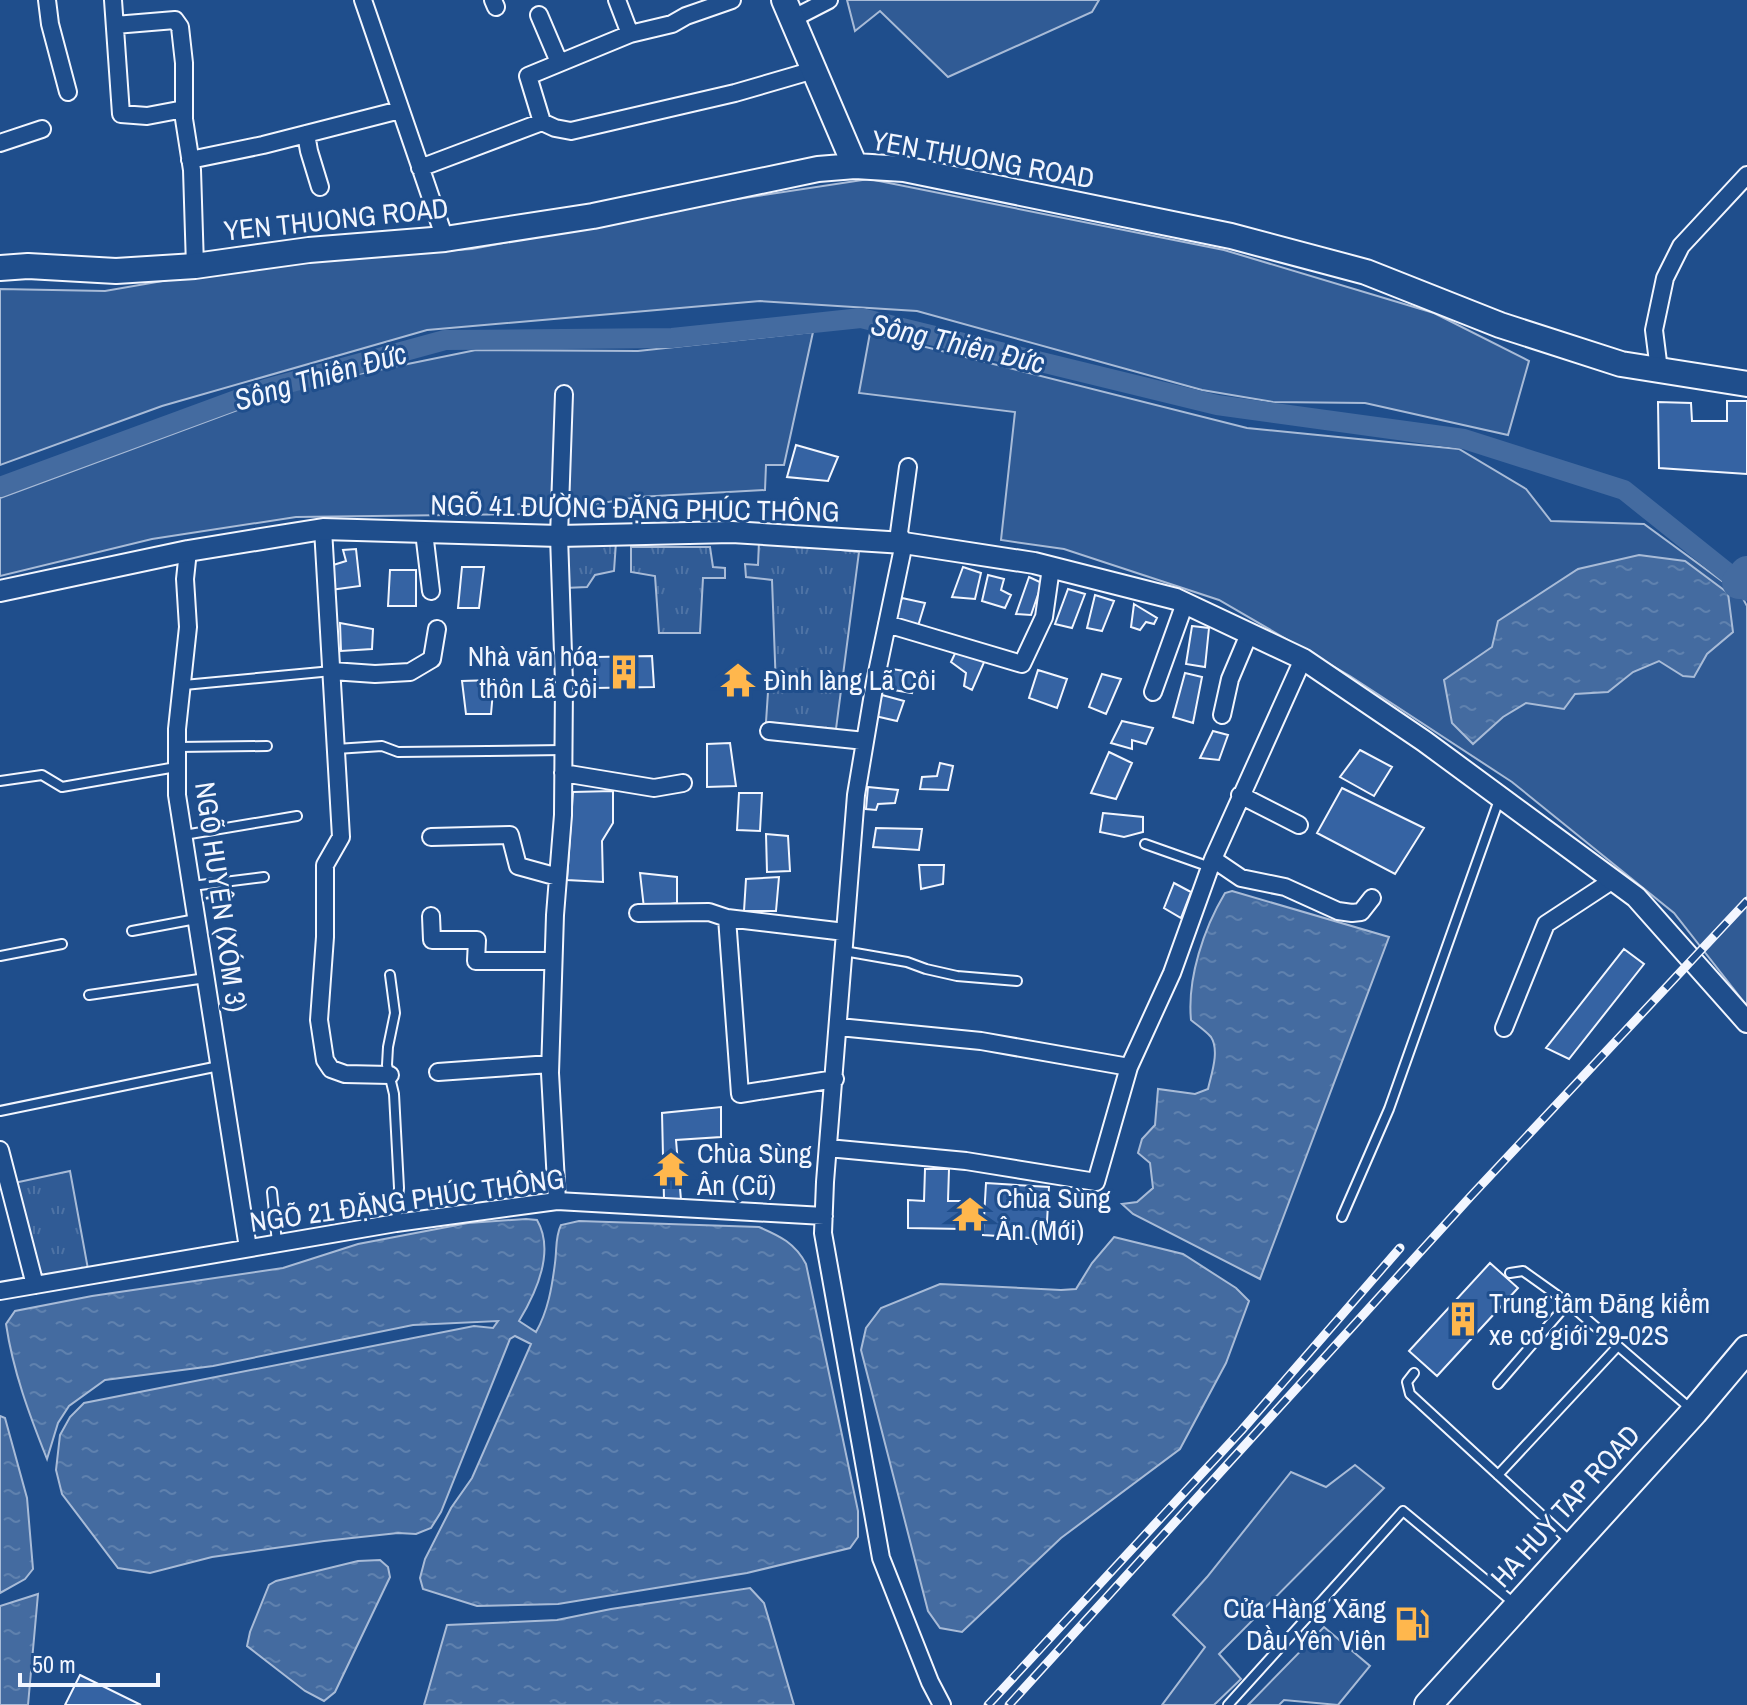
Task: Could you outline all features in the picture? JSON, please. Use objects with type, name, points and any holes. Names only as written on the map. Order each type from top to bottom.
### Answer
[{"type":"main road","points":[[788,10],[855,166]]},
{"type":"main road","name":"YEN THUONG ROAD","points":[[0,268],[28,266],[116,271],[195,266],[309,250],[445,239],[593,216],[818,169],[855,166],[904,169],[1231,236],[1366,272],[1500,325],[1621,364],[1747,384]]},
{"type":"main road","name":"HA HUY TAP ROAD","points":[[1428,1705],[1694,1412],[1747,1349]]},
{"type":"street","points":[[47,0],[50,24],[68,92]]},
{"type":"street","points":[[113,0],[121,114],[147,116],[184,109]]},
{"type":"street","points":[[363,0],[445,239]]},
{"type":"street","points":[[617,0],[630,34]]},
{"type":"street","points":[[542,122],[528,76],[630,34],[672,24],[732,0]]},
{"type":"street","points":[[788,10],[829,0]]},
{"type":"street","points":[[539,15],[559,62]]},
{"type":"street","points":[[115,25],[177,21],[184,63],[184,109],[190,160],[195,266]]},
{"type":"street","points":[[420,168],[542,122],[571,131],[735,93],[814,70]]},
{"type":"street","points":[[190,160],[400,110]]},
{"type":"street","points":[[0,143],[42,129]]},
{"type":"street","points":[[306,134],[320,187]]},
{"type":"street","points":[[1659,370],[1654,330],[1665,278],[1681,246],[1747,175]]},
{"type":"street","points":[[557,1201],[550,1064],[563,773],[559,536],[564,394]]},
{"type":"street","points":[[908,467],[899,533],[904,543],[856,795],[823,1233],[881,1558],[942,1705]]},
{"type":"street","points":[[323,529],[341,837],[325,865],[325,937],[319,1020],[325,1060],[331,1069],[345,1074],[390,1075]]},
{"type":"street","name":"NGÕ 41 ĐƯỜNG ĐẶNG PHÚC THÔNG","points":[[0,591],[188,551],[323,529],[559,536],[732,532],[904,543],[1051,568],[1185,603],[1303,659],[1501,796],[1636,897],[1747,1022]]},
{"type":"street","points":[[424,532],[431,591]]},
{"type":"street","name":"NGÕ HUYỆN (XÓM 3)","points":[[188,551],[185,579],[188,627],[177,729],[177,795],[248,1248]]},
{"type":"street","points":[[887,624],[1022,664],[1044,617],[1051,568]]},
{"type":"street","points":[[1153,692],[1185,603]]},
{"type":"street","points":[[332,671],[375,674],[410,672],[432,659],[437,629]]},
{"type":"street","points":[[1222,715],[1230,679],[1249,634]]},
{"type":"street","points":[[828,1148],[966,1161],[1096,1182],[1129,1067],[1172,973],[1240,795],[1303,659]]},
{"type":"street","points":[[769,731],[865,741]]},
{"type":"street","points":[[563,773],[654,788],[683,783]]},
{"type":"street","points":[[1240,795],[1299,825]]},
{"type":"street","points":[[431,837],[510,835],[518,866],[558,877]]},
{"type":"street","points":[[1212,863],[1241,878],[1285,887],[1338,911],[1361,912],[1372,898]]},
{"type":"street","points":[[1504,1028],[1546,924],[1613,880]]},
{"type":"street","points":[[638,913],[709,912],[727,918],[845,932]]},
{"type":"street","points":[[431,916],[432,940],[477,940],[476,961],[553,961]]},
{"type":"street","points":[[727,918],[740,1094],[835,1079]]},
{"type":"street","points":[[839,1027],[981,1041],[1129,1067]]},
{"type":"street","points":[[438,1072],[550,1064]]},
{"type":"street","points":[[0,1150],[35,1285]]},
{"type":"street","name":"NGÕ 21 ĐẶNG PHÚC THÔNG","points":[[0,1291],[396,1223],[557,1201],[824,1216]]},
{"type":"lane","points":[[184,685],[332,671]]},
{"type":"lane","points":[[177,747],[267,746]]},
{"type":"lane","points":[[336,749],[382,746],[398,752],[563,750]]},
{"type":"lane","points":[[0,781],[42,775],[62,787],[177,767]]},
{"type":"lane","points":[[1342,1217],[1389,1109],[1501,796]]},
{"type":"lane","points":[[184,835],[297,816]]},
{"type":"lane","points":[[1145,844],[1212,863]]},
{"type":"lane","points":[[192,886],[264,877]]},
{"type":"lane","points":[[132,931],[197,919]]},
{"type":"lane","points":[[0,956],[62,944]]},
{"type":"lane","points":[[844,951],[907,962],[957,976],[1017,981]]},
{"type":"lane","points":[[390,975],[395,1013],[388,1047],[399,1188],[396,1223]]},
{"type":"lane","points":[[89,995],[206,978]]},
{"type":"lane","points":[[0,1111],[220,1066]]},
{"type":"lane","points":[[272,1192],[277,1243]]},
{"type":"lane","points":[[1510,1273],[1523,1271],[1568,1303],[1694,1412]]},
{"type":"lane","points":[[1498,1384],[1568,1303]]},
{"type":"lane","points":[[1498,1475],[1618,1346]]},
{"type":"lane","points":[[1414,1373],[1407,1382],[1410,1394],[1574,1544]]},
{"type":"lane","points":[[1228,1705],[1403,1511],[1518,1606]]},
{"type":"green space","points":[[759,541],[859,552],[836,729],[766,722],[768,692],[776,688],[772,580],[746,577],[745,564],[758,565]]},
{"type":"green space","points":[[559,542],[616,542],[614,571],[595,575],[587,587],[565,588]]},
{"type":"green space","points":[[631,547],[710,547],[713,567],[725,568],[725,578],[703,578],[700,633],[659,633],[655,576],[631,572]]},
{"type":"green space","points":[[70,1171],[88,1269],[38,1280],[14,1183]]},
{"type":"shaded area","points":[[847,0],[1099,0],[1092,12],[948,77],[880,11],[855,31]]},
{"type":"shaded area","points":[[869,179],[1224,250],[1434,313],[1529,361],[1508,435],[1365,403],[1273,402],[1202,390],[917,311],[760,301],[427,330],[162,406],[0,465],[0,289],[105,291],[277,261],[472,249],[705,204]]},
{"type":"shaded area","points":[[813,332],[784,465],[766,465],[765,490],[638,497],[536,514],[296,517],[152,539],[0,576],[0,498],[305,385],[476,350],[638,351]]},
{"type":"shaded area","points":[[870,333],[1247,428],[1459,449],[1526,489],[1551,521],[1644,524],[1741,595],[1747,606],[1747,1006],[1674,913],[1512,782],[1350,676],[1219,600],[1064,549],[1001,540],[1015,412],[859,393]]},
{"type":"shaded area","points":[[1355,1465],[1384,1488],[1219,1654],[1241,1679],[1214,1705],[1162,1705],[1205,1647],[1173,1615],[1291,1472],[1326,1487]]},
{"type":"shaded area","points":[[1324,1627],[1370,1666],[1338,1705],[1284,1700],[1279,1705],[1248,1705]]},
{"type":"water","points":[[1639,555],[1685,561],[1728,593],[1733,632],[1707,654],[1694,677],[1683,676],[1659,661],[1633,672],[1608,692],[1575,694],[1564,709],[1526,703],[1503,717],[1473,744],[1452,723],[1444,680],[1492,647],[1498,621],[1578,569]]},
{"type":"water","points":[[1232,891],[1389,937],[1260,1279],[1133,1214],[1122,1204],[1137,1202],[1153,1188],[1150,1163],[1138,1153],[1142,1139],[1155,1125],[1158,1089],[1195,1094],[1208,1089],[1215,1049],[1211,1037],[1191,1020],[1192,987],[1210,922],[1225,893]]},
{"type":"water","points":[[537,1220],[542,1232],[544,1258],[532,1298],[519,1321],[536,1332],[549,1299],[561,1225],[579,1221],[759,1227],[792,1245],[806,1264],[858,1511],[858,1537],[850,1548],[747,1573],[558,1604],[477,1606],[423,1589],[420,1578],[425,1559],[451,1508],[472,1478],[531,1344],[515,1336],[510,1339],[441,1512],[431,1528],[416,1534],[324,1541],[212,1557],[150,1573],[118,1568],[62,1494],[56,1470],[60,1435],[70,1417],[84,1403],[474,1326],[493,1328],[498,1321],[413,1325],[213,1366],[105,1380],[69,1406],[58,1423],[47,1459],[22,1392],[9,1341],[6,1324],[15,1311],[92,1296],[283,1268],[358,1244],[468,1223]]},
{"type":"water","points":[[1114,1237],[1183,1254],[1236,1288],[1249,1301],[1226,1363],[1180,1449],[1061,1538],[962,1632],[940,1628],[928,1611],[861,1350],[866,1328],[881,1308],[940,1284],[1076,1289],[1092,1263]]},
{"type":"water","points":[[0,1416],[5,1418],[27,1498],[33,1569],[25,1579],[0,1593]]},
{"type":"water","points":[[380,1560],[388,1567],[390,1577],[335,1692],[324,1701],[305,1691],[247,1646],[269,1585],[358,1561]]},
{"type":"water","points":[[750,1588],[764,1603],[794,1705],[424,1705],[447,1625],[557,1620]]},
{"type":"water","points":[[38,1594],[28,1705],[0,1705],[0,1606]]},
{"type":"building","points":[[1727,401],[1747,401],[1747,474],[1659,468],[1658,402],[1691,403],[1692,421],[1727,421]]},
{"type":"building","points":[[796,445],[838,457],[828,481],[787,477]]},
{"type":"building","points":[[356,549],[360,586],[330,590],[330,566],[346,561],[343,550]]},
{"type":"building","points":[[462,567],[484,567],[479,608],[458,608]]},
{"type":"building","points":[[963,567],[981,573],[975,599],[952,597]]},
{"type":"building","points":[[390,570],[416,570],[416,606],[388,606]]},
{"type":"building","points":[[988,575],[1004,579],[1001,590],[1011,595],[1005,608],[982,601]]},
{"type":"building","points":[[1029,577],[1042,583],[1031,615],[1016,614]]},
{"type":"building","points":[[1068,589],[1085,594],[1072,628],[1055,624]]},
{"type":"building","points":[[1095,595],[1114,601],[1102,631],[1087,628]]},
{"type":"building","points":[[902,598],[925,603],[918,626],[893,619]]},
{"type":"building","points":[[1134,604],[1157,618],[1154,624],[1146,622],[1140,630],[1131,627]]},
{"type":"building","points":[[340,623],[373,629],[372,649],[341,651]]},
{"type":"building","points":[[1192,626],[1209,628],[1205,667],[1186,664]]},
{"type":"building","points":[[958,647],[985,660],[972,690],[964,686],[966,673],[951,662]]},
{"type":"building","name":"Nhà văn hóa thôn Lã Côi","points":[[652,656],[654,687],[595,688],[595,657]]},
{"type":"building","points":[[892,669],[917,673],[912,693],[887,689]]},
{"type":"building","points":[[1038,670],[1067,679],[1057,708],[1029,698]]},
{"type":"building","points":[[1185,673],[1202,677],[1193,723],[1173,717]]},
{"type":"building","points":[[1102,674],[1121,679],[1106,714],[1089,707]]},
{"type":"building","points":[[494,680],[491,714],[466,714],[462,681]]},
{"type":"building","points":[[882,695],[904,701],[897,721],[875,716]]},
{"type":"building","points":[[1122,721],[1153,728],[1146,744],[1132,740],[1132,749],[1111,743]]},
{"type":"building","points":[[1213,731],[1228,735],[1219,760],[1200,758]]},
{"type":"building","points":[[730,743],[736,786],[707,787],[707,744]]},
{"type":"building","points":[[1360,750],[1392,767],[1374,796],[1340,777]]},
{"type":"building","points":[[1109,752],[1132,763],[1116,799],[1091,793]]},
{"type":"building","points":[[940,763],[953,766],[948,790],[920,789],[922,777],[937,776]]},
{"type":"building","points":[[868,787],[898,790],[895,803],[878,804],[876,810],[866,809]]},
{"type":"building","points":[[1342,788],[1424,828],[1395,874],[1317,833]]},
{"type":"building","points":[[613,791],[613,823],[602,841],[603,882],[567,880],[573,792]]},
{"type":"building","points":[[739,793],[762,793],[760,831],[737,830]]},
{"type":"building","points":[[1103,813],[1143,817],[1143,832],[1124,837],[1100,832]]},
{"type":"building","points":[[876,828],[922,829],[919,850],[873,847]]},
{"type":"building","points":[[766,834],[788,836],[790,871],[767,872]]},
{"type":"building","points":[[919,865],[944,865],[943,884],[921,889]]},
{"type":"building","points":[[640,873],[677,877],[677,903],[644,908]]},
{"type":"building","points":[[779,877],[776,911],[744,911],[746,879]]},
{"type":"building","points":[[1174,883],[1191,892],[1181,918],[1164,908]]},
{"type":"building","points":[[1624,949],[1644,964],[1569,1059],[1546,1048]]},
{"type":"building","name":"Chùa Sùng Ân (Cũ)","points":[[721,1107],[721,1137],[676,1140],[681,1200],[664,1199],[662,1113]]},
{"type":"building","points":[[925,1169],[949,1169],[948,1201],[964,1201],[963,1229],[908,1228],[908,1200],[924,1201]]},
{"type":"building","points":[[986,1183],[1049,1187],[1046,1239],[983,1235]]},
{"type":"building","name":"Trung tâm Đăng kiểm xe cơ giới 29-02S","points":[[1490,1263],[1518,1288],[1437,1376],[1409,1351]]},
{"type":"building","points":[[80,1675],[141,1705],[65,1705]]},
{"type":"waterway","name":"Sông Thiên Đức","points":[[0,487],[266,389],[445,340],[672,338],[861,318],[1217,405],[1464,439],[1624,490],[1747,591]]},
{"type":"waterway","points":[[1739,582],[1747,573]]},
{"type":"railway","points":[[1009,1705],[1471,1196],[1747,901]]},
{"type":"railway","points":[[988,1705],[1241,1431],[1400,1248]]},
{"type":"place","name":"Nhà văn hóa thôn Lã Côi","points":[[624,672]]},
{"type":"place","name":"Đình làng Lã Côi","points":[[738,680]]},
{"type":"place","name":"Chùa Sùng Ân (Cũ)","points":[[671,1169]]},
{"type":"place","name":"Chùa Sùng Ân (Mới)","points":[[970,1214]]},
{"type":"place","name":"Trung tâm Đăng kiểm xe cơ giới 29-02S","points":[[1463,1319]]},
{"type":"place","name":"Cửa Hàng Xăng Dầu Yên Viên","points":[[1412,1624]]}]
